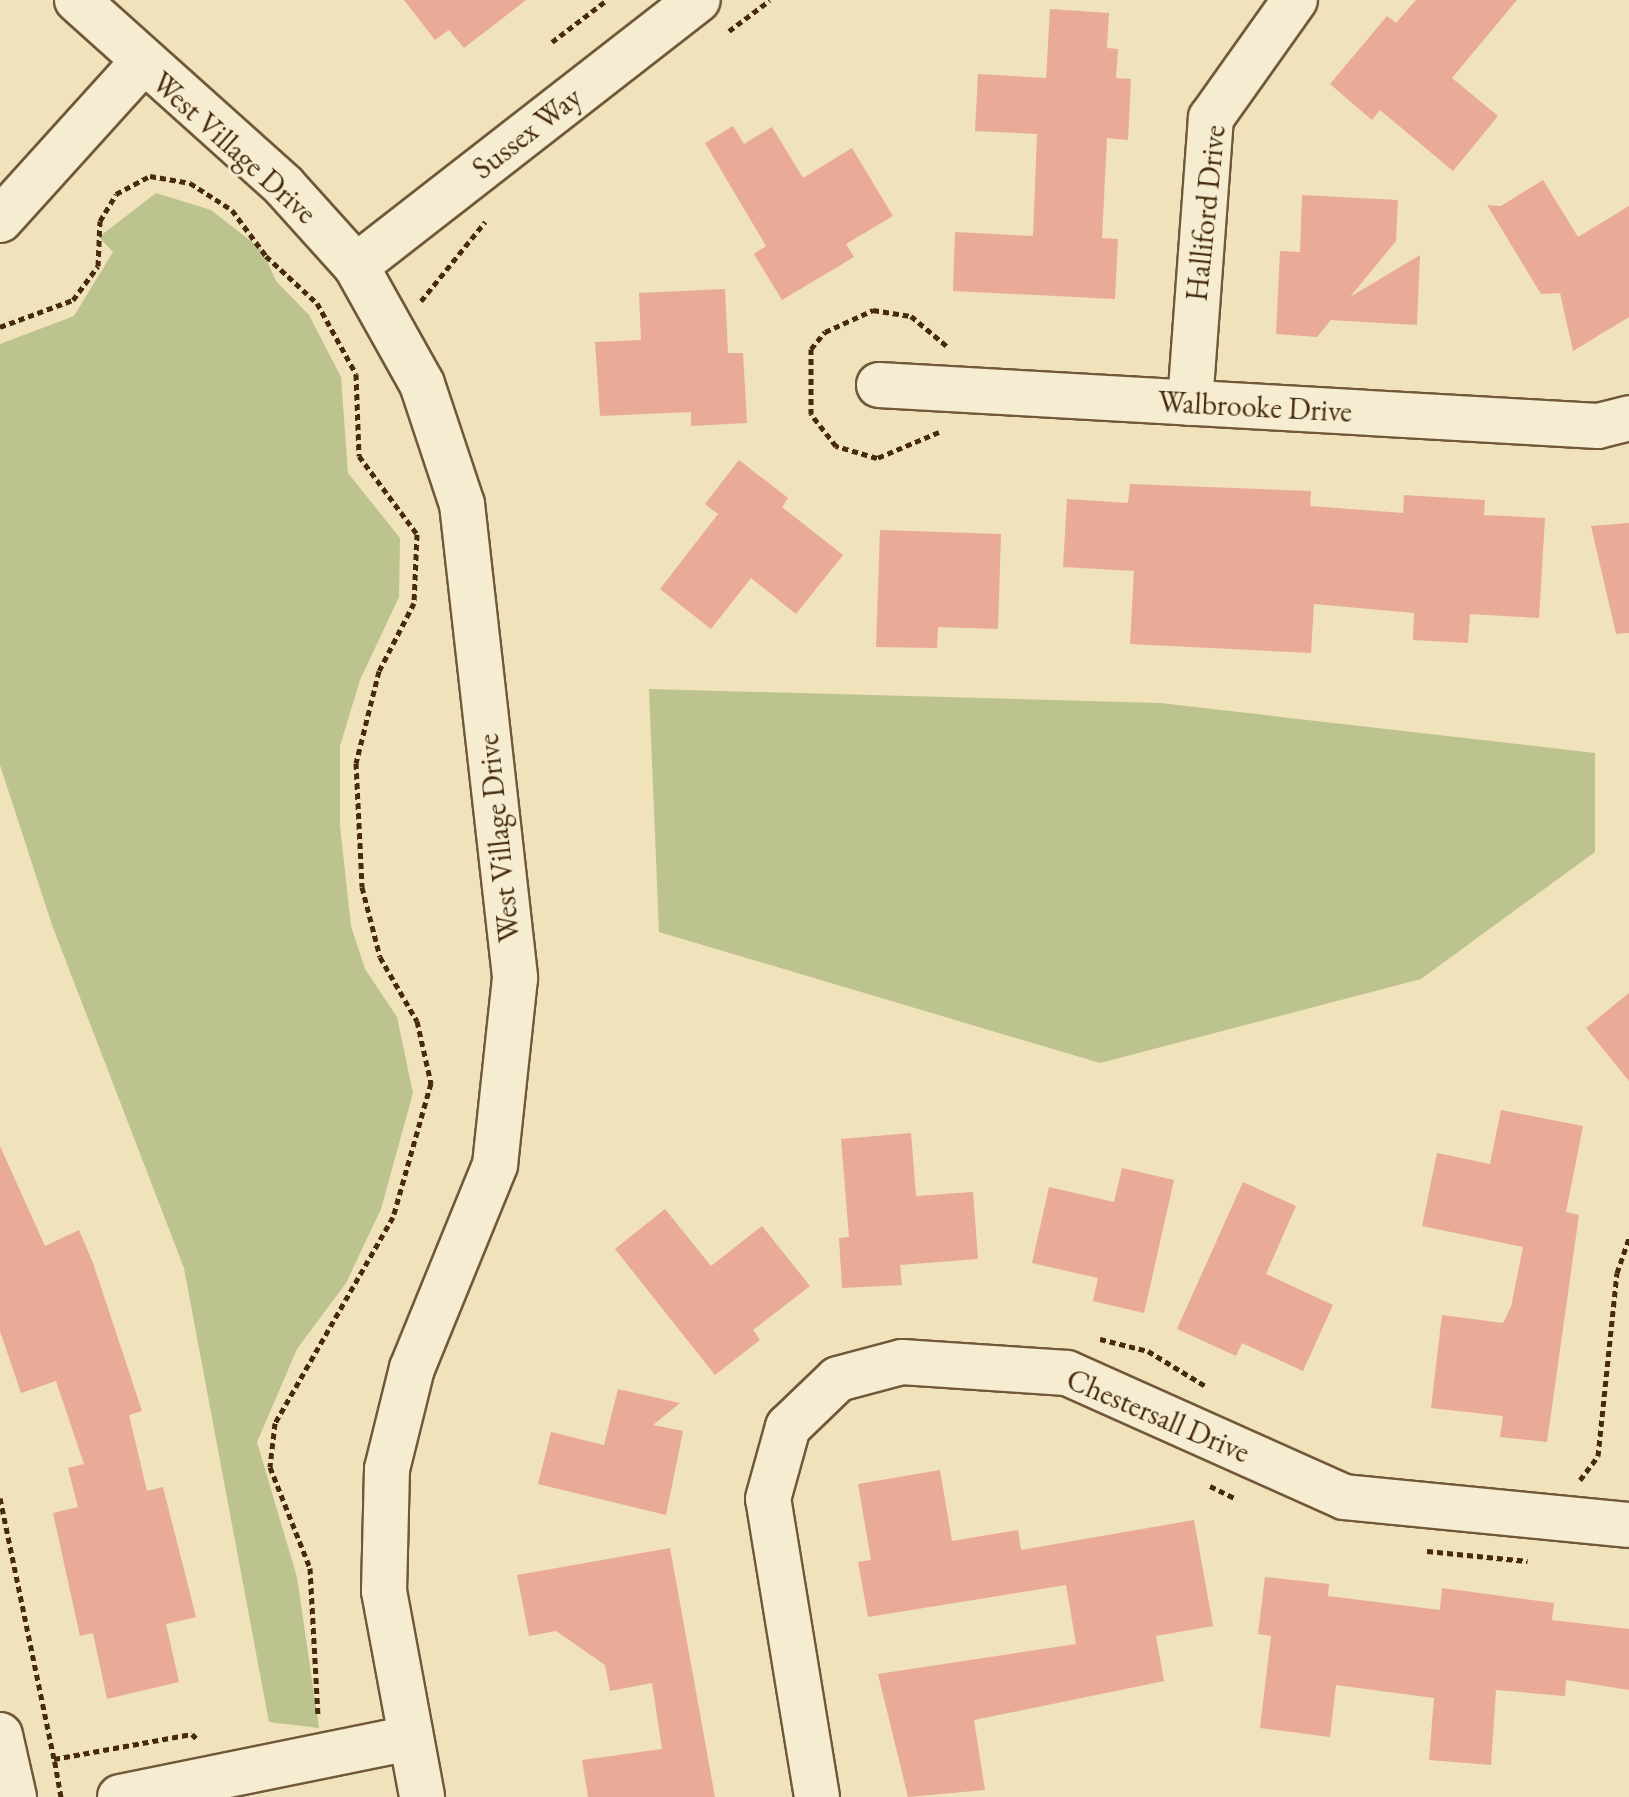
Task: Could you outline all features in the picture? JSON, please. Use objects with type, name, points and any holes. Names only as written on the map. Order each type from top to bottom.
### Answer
[{"type":"street","name":"West Village Drive","points":[[77,0],[141,64],[284,186],[356,266],[422,384],[462,504],[515,978],[495,1165],[412,1368],[387,1469],[384,1591],[422,1797]]},
{"type":"street","name":"Sussex Way","points":[[356,266],[698,0]]},
{"type":"street","name":"Halliford Drive","points":[[1190,403],[1211,118],[1279,6]]},
{"type":"street","points":[[0,220],[141,64]]},
{"type":"street","name":"Walbrooke Drive","points":[[879,385],[1598,426],[1629,418]]},
{"type":"street","name":"Chestersall Drive","points":[[817,1797],[768,1499],[788,1427],[838,1379],[902,1362],[1067,1373],[1344,1497],[1629,1525]]},
{"type":"street","points":[[0,1735],[14,1797]]},
{"type":"street","points":[[120,1797],[410,1738]]},
{"type":"path","points":[[552,42],[607,0]]},
{"type":"path","points":[[723,35],[770,0]]},
{"type":"path","points":[[0,327],[73,300],[98,266],[100,221],[116,194],[150,176],[190,183],[232,210],[266,256],[317,303],[356,374],[359,456],[417,534],[414,603],[379,671],[356,763],[362,887],[380,957],[417,1021],[431,1083],[393,1217],[275,1423],[270,1467],[310,1568],[317,1757]]},
{"type":"path","points":[[346,351],[388,323],[456,266],[494,215]]},
{"type":"path","points":[[1197,1476],[1242,1501]]},
{"type":"path","points":[[0,1498],[54,1759]]},
{"type":"path","points":[[1418,1550],[1536,1561]]},
{"type":"green space","points":[[156,193],[211,210],[262,250],[276,281],[309,315],[341,377],[348,473],[400,538],[399,597],[360,680],[340,746],[340,826],[351,926],[365,969],[397,1017],[413,1093],[381,1209],[346,1283],[297,1349],[257,1442],[297,1577],[319,1728],[269,1722],[184,1268],[52,925],[0,765],[0,344],[74,316],[113,252],[99,237]]},
{"type":"green space","points":[[649,689],[1160,703],[1595,753],[1595,852],[1421,979],[1100,1063],[659,932]]},
{"type":"building","points":[[404,0],[526,0],[464,48],[449,30],[435,40]]},
{"type":"building","points":[[1416,0],[1517,0],[1452,78],[1498,116],[1453,171],[1380,110],[1372,120],[1330,84],[1387,16],[1396,23]]},
{"type":"building","points":[[1050,9],[1109,13],[1107,48],[1118,49],[1116,78],[1131,79],[1128,140],[1107,138],[1102,238],[1118,239],[1115,299],[953,291],[955,232],[1033,236],[1037,134],[975,131],[978,74],[1046,78]]},
{"type":"building","points":[[733,126],[744,144],[772,127],[803,178],[852,148],[893,216],[846,244],[854,257],[782,300],[754,254],[766,246],[705,143]]},
{"type":"building","points":[[1543,180],[1578,237],[1629,206],[1629,317],[1573,351],[1560,293],[1541,294],[1487,205],[1501,206]]},
{"type":"building","points":[[1302,195],[1398,200],[1396,241],[1350,297],[1420,255],[1417,325],[1331,320],[1317,337],[1276,334],[1280,251],[1300,252]]},
{"type":"building","points":[[725,289],[728,353],[743,353],[747,423],[691,426],[691,412],[600,416],[595,342],[641,340],[639,293]]},
{"type":"building","points":[[739,460],[788,498],[782,507],[843,555],[796,614],[751,578],[711,629],[660,589],[718,514],[705,504]]},
{"type":"building","points":[[1130,484],[1311,491],[1310,506],[1403,513],[1404,495],[1485,500],[1484,515],[1545,518],[1539,618],[1470,614],[1468,643],[1413,640],[1414,613],[1314,604],[1311,653],[1130,644],[1134,571],[1063,567],[1067,499],[1128,503]]},
{"type":"building","points":[[1629,523],[1629,633],[1616,634],[1591,526]]},
{"type":"building","points":[[880,530],[1001,534],[998,629],[938,627],[937,648],[876,647]]},
{"type":"building","points":[[1629,993],[1629,1081],[1586,1028]]},
{"type":"building","points":[[1501,1110],[1583,1126],[1566,1212],[1579,1215],[1547,1442],[1500,1437],[1503,1416],[1431,1408],[1442,1315],[1503,1323],[1511,1307],[1523,1247],[1422,1226],[1437,1153],[1490,1164]]},
{"type":"building","points":[[911,1133],[916,1196],[973,1192],[978,1259],[900,1265],[902,1285],[842,1288],[839,1238],[849,1237],[841,1139]]},
{"type":"building","points":[[0,1146],[45,1246],[79,1230],[93,1263],[142,1411],[129,1415],[147,1491],[163,1487],[196,1617],[166,1624],[179,1682],[107,1699],[93,1633],[80,1636],[53,1513],[78,1507],[68,1468],[84,1464],[56,1381],[21,1393],[0,1331]]},
{"type":"building","points":[[1122,1168],[1174,1180],[1144,1313],[1093,1301],[1098,1278],[1032,1263],[1049,1187],[1114,1202]]},
{"type":"building","points":[[1243,1182],[1296,1206],[1266,1274],[1333,1305],[1303,1371],[1242,1343],[1236,1356],[1177,1329]]},
{"type":"building","points":[[665,1209],[711,1266],[762,1226],[810,1286],[753,1330],[760,1340],[715,1375],[615,1249]]},
{"type":"building","points":[[618,1389],[680,1403],[653,1425],[683,1431],[666,1515],[538,1484],[551,1432],[604,1445]]},
{"type":"building","points":[[940,1470],[952,1541],[1018,1530],[1021,1550],[1194,1520],[1213,1626],[1156,1636],[1164,1681],[974,1720],[985,1790],[908,1797],[878,1674],[1076,1644],[1066,1585],[868,1617],[858,1562],[871,1560],[858,1484]]},
{"type":"building","points":[[670,1548],[715,1797],[588,1797],[582,1760],[662,1749],[652,1683],[610,1691],[605,1665],[556,1631],[529,1636],[517,1575]]},
{"type":"building","points":[[1265,1577],[1329,1584],[1328,1596],[1440,1610],[1442,1588],[1554,1603],[1552,1620],[1629,1629],[1629,1690],[1566,1680],[1565,1696],[1496,1690],[1491,1765],[1429,1760],[1434,1698],[1336,1685],[1330,1737],[1260,1728],[1271,1636],[1258,1634]]}]
